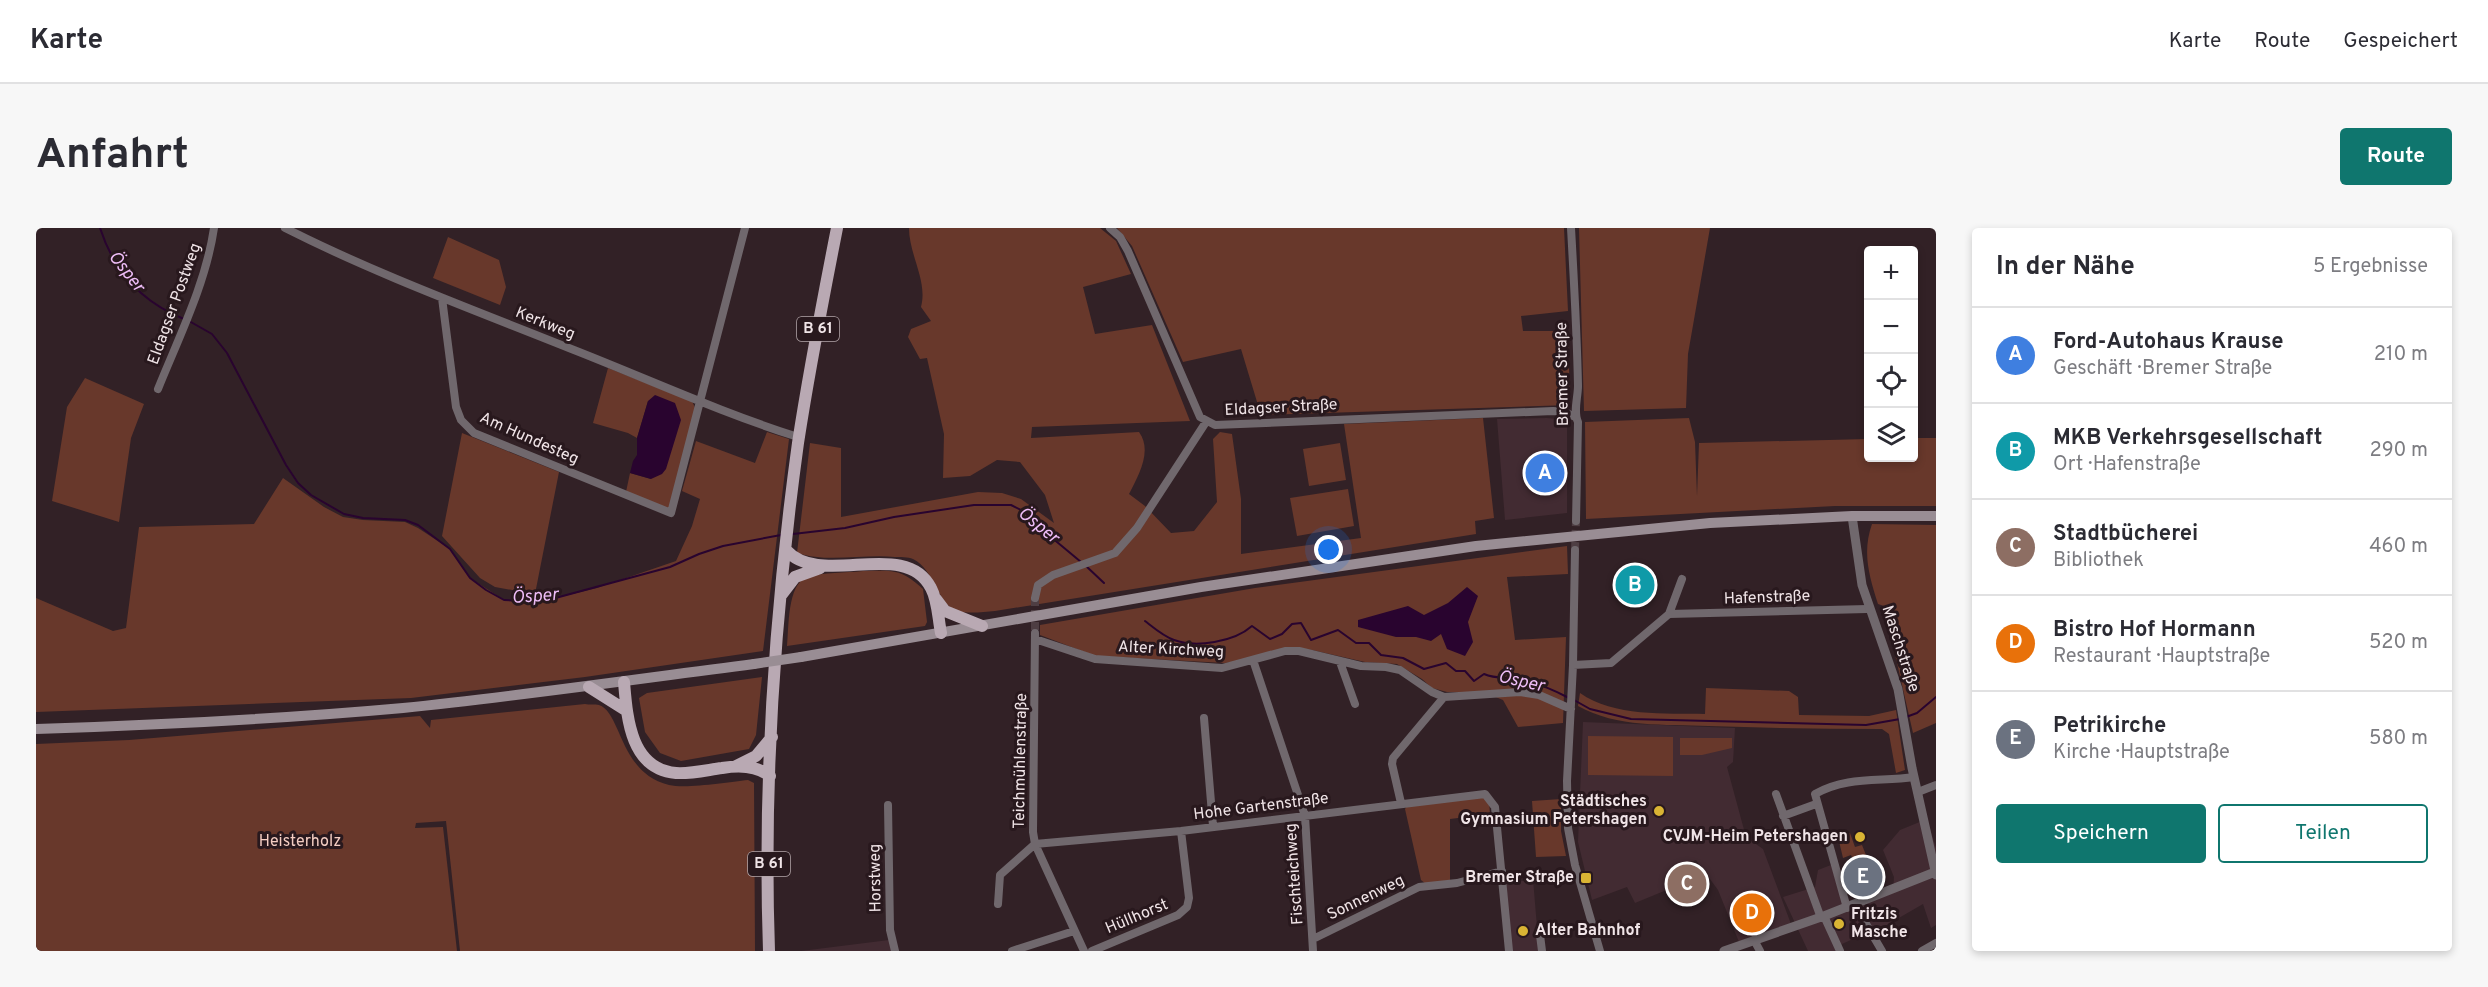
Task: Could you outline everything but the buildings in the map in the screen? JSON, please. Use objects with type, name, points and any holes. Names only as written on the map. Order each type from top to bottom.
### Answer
[{"type":"main road","name":"B 61","points":[[769,951],[770,776],[781,596],[799,438],[837,228]]},
{"type":"main road","points":[[36,729],[292,717],[403,708],[588,687],[801,657],[1201,587],[1476,546],[1656,527],[1852,516],[1936,516]]},
{"type":"main road","points":[[786,548],[799,561],[830,566],[904,566],[917,572],[926,580],[945,611],[982,626]]},
{"type":"main road","points":[[781,596],[795,577],[808,571],[830,566]]},
{"type":"main road","points":[[935,598],[941,633]]},
{"type":"main road","points":[[624,682],[627,711],[635,744],[645,758],[659,768],[675,773],[736,766],[754,768],[770,776]]},
{"type":"main road","points":[[588,687],[627,711]]},
{"type":"main road","points":[[736,766],[756,756],[772,737]]},
{"type":"street","name":"Eldagser Postweg","points":[[158,389],[211,249],[214,228]]},
{"type":"street","name":"Kerkweg","points":[[285,228],[339,255],[799,438]]},
{"type":"street","points":[[701,400],[745,228]]},
{"type":"street","name":"Eldagser Straße","points":[[1110,228],[1120,237],[1128,251],[1185,387],[1200,417],[1206,422],[1215,425],[1553,411],[1565,412],[1575,417]]},
{"type":"street","name":"Bremer Straße","points":[[1571,228],[1578,394],[1575,417],[1578,422],[1576,521]]},
{"type":"street","name":"Am Hundesteg","points":[[442,297],[456,407],[461,420],[474,433],[671,513],[701,400]]},
{"type":"street","points":[[1035,598],[1038,585],[1053,575],[1115,553],[1137,528],[1206,422]]},
{"type":"street","name":"Maschstraße","points":[[1852,516],[1862,585],[1902,706],[1914,777],[1936,873]]},
{"type":"street","points":[[1575,550],[1573,665],[1567,781],[1570,846],[1600,951]]},
{"type":"street","points":[[1573,665],[1611,663],[1668,614],[1682,579]]},
{"type":"street","name":"Hafenstraße","points":[[1668,614],[1870,609]]},
{"type":"street","name":"Alter Kirchweg","points":[[1035,636],[1095,659],[1222,668],[1285,651],[1315,653],[1340,662],[1400,670],[1432,692],[1444,697]]},
{"type":"street","name":"Teichmühlenstraße","points":[[1035,636],[1033,832],[1035,844],[1084,951]]},
{"type":"street","name":"Fischteichweg","points":[[1253,660],[1305,816],[1313,951]]},
{"type":"street","points":[[1340,662],[1355,704]]},
{"type":"street","points":[[1401,804],[1392,764],[1393,758],[1444,697],[1520,692],[1539,695],[1571,707]]},
{"type":"street","points":[[1204,718],[1213,826]]},
{"type":"street","points":[[1882,951],[1851,906],[1816,804],[1815,794],[1829,786],[1845,782],[1914,777]]},
{"type":"street","points":[[1918,792],[1936,785]]},
{"type":"street","name":"Hohe Gartenstraße","points":[[1035,844],[1181,831],[1485,794],[1489,796],[1495,807],[1503,871]]},
{"type":"street","points":[[1776,794],[1823,917],[1840,951]]},
{"type":"street","points":[[1783,816],[1816,804]]},
{"type":"street","name":"Horstweg","points":[[888,805],[890,930],[896,951]]},
{"type":"street","name":"Hüllhorst","points":[[1092,951],[1178,915],[1187,907],[1189,898],[1181,831]]},
{"type":"street","points":[[998,904],[1000,875],[1035,844]]},
{"type":"street","points":[[1503,871],[1509,951]]},
{"type":"street","name":"Sonnenweg","points":[[1312,939],[1419,887],[1457,883],[1503,871]]},
{"type":"street","points":[[1724,951],[1823,917],[1936,873]]},
{"type":"street","points":[[1012,951],[1074,931]]},
{"type":"street","points":[[1540,935],[1542,951]]},
{"type":"street","points":[[1754,940],[1760,951]]},
{"type":"street","points":[[1922,951],[1936,943]]},
{"type":"shaded area","points":[[655,395],[675,403],[681,420],[666,469],[662,474],[651,479],[630,473],[637,455],[637,438],[648,401]]},
{"type":"shaded area","points":[[1497,419],[1567,420],[1567,513],[1505,520]]},
{"type":"shaded area","points":[[1467,587],[1478,596],[1468,622],[1473,642],[1465,656],[1447,649],[1441,634],[1431,641],[1416,637],[1396,637],[1358,627],[1358,620],[1408,606],[1424,615],[1448,603]]},
{"type":"shaded area","name":"Städtisches Gymnasium Petershagen","points":[[1583,722],[1735,728],[1733,762],[1727,767],[1746,837],[1763,849],[1791,924],[1739,942],[1718,890],[1696,860],[1670,869],[1674,887],[1635,903],[1627,887],[1592,900],[1578,842]]},
{"type":"shaded area","points":[[1927,819],[1936,848],[1936,925],[1931,928],[1923,904],[1885,926],[1858,932],[1853,939],[1842,944],[1838,951],[1808,951],[1783,897],[1815,887],[1818,870],[1831,865],[1845,912],[1893,893],[1894,877],[1883,850],[1900,830]]},
{"type":"shaded area","points":[[1533,879],[1539,951],[1511,951],[1506,884]]},
{"type":"shaded area","points":[[889,940],[893,951],[801,951]]},
{"type":"green space","points":[[909,228],[1100,228],[1116,241],[1131,274],[1083,287],[1095,334],[1152,325],[1190,421],[1032,427],[1031,438],[1139,432],[1145,447],[1143,463],[1129,494],[1145,506],[1171,533],[1194,531],[1217,502],[1213,439],[1220,432],[1232,434],[1241,499],[1241,554],[1361,538],[1344,424],[1483,418],[1494,518],[1475,521],[1476,534],[976,613],[957,611],[950,607],[926,571],[913,559],[883,556],[833,558],[797,553],[810,443],[841,448],[841,517],[978,492],[1002,493],[1021,499],[1054,523],[1045,495],[1020,462],[997,460],[970,476],[943,478],[944,434],[927,358],[920,359],[908,337],[911,329],[931,321],[921,307],[922,287]]},
{"type":"green space","points":[[1117,228],[1564,228],[1568,311],[1521,316],[1523,331],[1568,331],[1570,405],[1261,415],[1241,349],[1183,362],[1132,246]]},
{"type":"green space","points":[[1579,228],[1710,228],[1688,354],[1686,408],[1584,411]]},
{"type":"green space","points":[[448,237],[499,260],[506,287],[500,305],[433,278]]},
{"type":"green space","points":[[608,368],[692,401],[696,410],[671,506],[668,509],[626,492],[630,473],[651,479],[648,401],[637,438],[628,433],[593,423]]},
{"type":"green space","points":[[85,378],[144,404],[131,438],[119,522],[52,501],[67,407]]},
{"type":"green space","points":[[1689,418],[1695,442],[1697,496],[1699,443],[1864,439],[1864,462],[1918,462],[1918,438],[1936,438],[1936,506],[1835,506],[1586,519],[1585,422]]},
{"type":"green space","points":[[767,432],[789,439],[763,651],[585,677],[411,698],[36,712],[36,598],[113,631],[126,628],[139,527],[254,524],[283,478],[324,507],[343,517],[405,522],[418,528],[450,549],[470,578],[504,600],[548,600],[597,588],[676,561],[692,526],[700,499],[682,491],[696,441],[755,463]]},
{"type":"green space","points":[[462,433],[559,472],[535,594],[495,587],[480,578],[442,536]]},
{"type":"green space","points":[[1340,443],[1346,480],[1309,486],[1303,449]]},
{"type":"green space","points":[[1348,489],[1354,526],[1297,536],[1290,498]]},
{"type":"green space","points":[[1872,524],[1936,525],[1936,723],[1913,733],[1884,606],[1878,604],[1870,574],[1867,544]]},
{"type":"green space","points":[[1567,546],[1568,574],[1507,577],[1515,640],[1566,637],[1563,723],[1518,727],[1503,700],[1483,692],[1447,692],[1432,688],[1397,664],[1365,662],[1312,650],[1284,648],[1225,663],[1095,656],[1040,635],[1040,625],[1255,588]]},
{"type":"green space","points":[[863,571],[896,572],[908,577],[923,589],[927,622],[925,626],[787,646],[792,597],[800,581],[820,574]]},
{"type":"green space","points":[[762,677],[756,735],[749,749],[681,761],[660,753],[645,732],[639,698],[647,693]]},
{"type":"green space","points":[[1706,688],[1789,691],[1798,697],[1799,715],[1869,716],[1896,710],[1905,770],[1896,773],[1889,734],[1882,729],[1642,724],[1609,718],[1578,706],[1580,693],[1593,701],[1624,710],[1705,714]]},
{"type":"green space","name":"Heisterholz","points":[[585,704],[599,705],[607,710],[631,757],[640,769],[653,778],[677,786],[748,780],[754,783],[755,951],[460,951],[446,821],[416,823],[415,828],[443,827],[457,951],[36,951],[36,744],[129,740],[420,716],[430,728],[431,720]]},
{"type":"green space","points":[[1588,736],[1673,737],[1673,776],[1588,775]]},
{"type":"green space","points":[[1680,738],[1732,738],[1732,748],[1702,755],[1680,755]]},
{"type":"green space","points":[[1484,797],[1489,801],[1490,814],[1450,819],[1450,881],[1426,884],[1421,880],[1405,809],[1407,806]]},
{"type":"green space","points":[[1561,799],[1561,831],[1566,856],[1536,857],[1532,801]]},
{"type":"green space","points":[[1850,833],[1855,847],[1862,845],[1866,855],[1854,861],[1851,855],[1843,858],[1838,837]]},
{"type":"waterway","name":"Ösper","points":[[100,228],[113,258],[131,283],[155,304],[184,319]]},
{"type":"waterway","name":"Ösper","points":[[189,321],[212,334],[227,353],[286,465],[298,483],[311,495],[344,514],[363,518],[405,520],[418,525],[450,549],[470,578],[504,600],[548,600],[670,567],[723,546],[781,535]]},
{"type":"waterway","name":"Ösper","points":[[793,534],[845,528],[894,517],[974,505],[1011,505],[1025,512],[1039,527],[1081,562]]},
{"type":"waterway","name":"Ösper","points":[[1086,566],[1104,583]]},
{"type":"waterway","name":"Ösper","points":[[1145,621],[1170,638],[1193,643],[1225,640],[1252,626],[1270,639],[1282,634],[1292,624],[1301,623],[1311,640],[1338,630],[1356,643],[1369,643],[1381,655],[1403,658],[1424,669],[1446,663],[1456,671],[1465,671],[1474,681],[1484,674],[1518,679],[1535,683],[1569,698]]},
{"type":"waterway","name":"Ösper","points":[[1906,717],[1917,713],[1936,697]]},
{"type":"waterway","name":"Ösper","points":[[1574,700],[1590,709],[1631,719],[1866,725],[1900,719]]},
{"type":"tunnel","points":[[1575,550],[1576,521]]},
{"type":"tunnel","points":[[1035,598],[1035,633]]},
{"type":"place","name":"Ford-Autohaus Krause","points":[[1545,473]]},
{"type":"place","name":"MKB Verkehrsgesellschaft","points":[[1635,585]]},
{"type":"place","name":"Städtisches Gymnasium Petershagen","points":[[1659,811]]},
{"type":"place","name":"CVJM-Heim Petershagen","points":[[1860,837]]},
{"type":"place","name":"Petrikirche","points":[[1863,877]]},
{"type":"place","name":"Bremer Straße","points":[[1586,878]]},
{"type":"place","name":"Stadtbücherei","points":[[1687,884]]},
{"type":"place","name":"Bistro Hof Hormann","points":[[1752,913]]},
{"type":"place","name":"Fritzis Masche","points":[[1839,924]]},
{"type":"place","name":"Alter Bahnhof","points":[[1523,931]]}]
